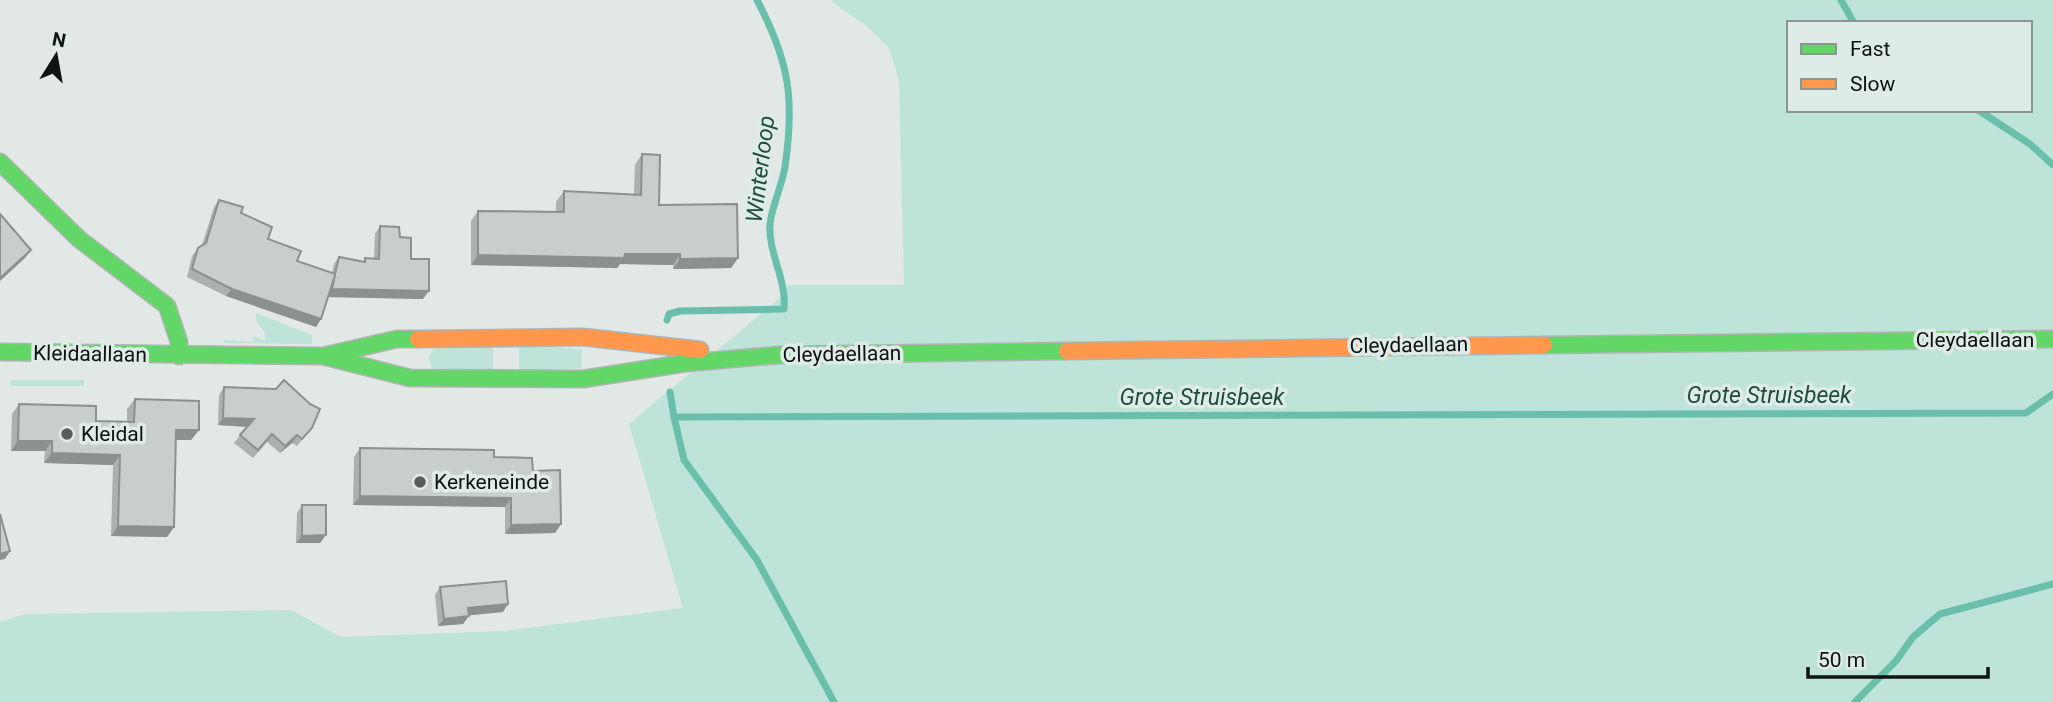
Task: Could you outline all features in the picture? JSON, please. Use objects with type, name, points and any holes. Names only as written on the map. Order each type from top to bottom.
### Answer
[{"type":"street","points":[[0,162],[79,239],[167,306],[179,342],[179,356],[323,356],[397,339],[583,337],[764,355]]},
{"type":"street","name":"Cleydaellaan","points":[[764,355],[2050,339]]},
{"type":"street","name":"Kleidaallaan","points":[[0,352],[179,356]]},
{"type":"street","points":[[323,356],[410,378],[583,379],[764,355]]},
{"type":"green space","points":[[830,0],[2053,0],[2053,702],[0,702],[0,622],[26,614],[291,610],[341,637],[505,631],[683,608],[629,424],[781,297],[788,285],[904,285],[899,80],[889,48],[870,29]]},
{"type":"green space","points":[[256,313],[312,335],[312,344],[224,343],[224,340],[253,342],[254,336],[265,341],[265,333],[256,321]]},
{"type":"green space","points":[[493,345],[493,372],[432,368],[429,357],[433,349]]},
{"type":"green space","points":[[519,345],[582,349],[582,368],[519,372]]},
{"type":"green space","points":[[10,380],[84,380],[84,386],[10,386]]},
{"type":"building","points":[[642,154],[660,155],[659,205],[737,204],[738,258],[680,259],[680,254],[625,254],[624,258],[478,255],[478,211],[564,212],[564,191],[641,195]]},
{"type":"building","points":[[219,200],[243,207],[241,213],[272,227],[268,239],[301,251],[297,261],[335,274],[339,257],[365,262],[365,258],[379,259],[380,226],[399,227],[400,237],[411,238],[411,259],[429,259],[429,291],[332,289],[335,275],[321,319],[232,289],[192,269],[198,248],[206,243]]},
{"type":"building","points":[[0,214],[31,250],[0,278]]},
{"type":"building","points":[[284,380],[310,404],[320,409],[312,428],[302,439],[297,435],[285,446],[272,434],[258,450],[240,435],[254,419],[223,418],[224,387],[276,389]]},
{"type":"building","points":[[135,399],[199,401],[199,430],[176,430],[174,527],[118,526],[120,455],[52,453],[52,441],[18,441],[19,404],[96,406],[96,421],[134,422]]},
{"type":"building","points":[[360,448],[494,450],[494,457],[532,458],[533,471],[560,470],[561,524],[511,525],[511,498],[360,496]]},
{"type":"building","points":[[302,505],[326,505],[326,535],[302,536]]},
{"type":"building","points":[[0,514],[10,551],[0,554]]},
{"type":"building","points":[[506,581],[508,604],[468,608],[469,616],[444,619],[440,587]]},
{"type":"waterway","name":"Winterloop","points":[[667,320],[669,314],[680,311],[784,309],[783,288],[772,245],[770,224],[785,167],[789,100],[783,61],[757,0]]},
{"type":"waterway","name":"Grote Struisbeek","points":[[1841,0],[1853,21]]},
{"type":"waterway","name":"Grote Struisbeek","points":[[1981,112],[2030,144],[2053,165]]},
{"type":"waterway","name":"Winterloop","points":[[670,392],[674,417]]},
{"type":"waterway","name":"Grote Struisbeek","points":[[834,702],[757,560],[684,460],[674,417],[2026,413],[2053,394]]},
{"type":"waterway","points":[[1855,702],[1896,661],[1913,637],[1940,614],[2053,584]]},
{"type":"traffic: fast","points":[[0,162],[79,239],[167,306],[179,342],[179,356]]},
{"type":"traffic: fast","points":[[0,352],[323,356],[397,339],[418,339]]},
{"type":"traffic: fast","points":[[1544,345],[2053,339]]},
{"type":"traffic: fast","points":[[323,356],[410,378],[583,379],[686,363],[779,355],[1067,351]]},
{"type":"traffic: slow","points":[[418,339],[583,337],[700,350]]},
{"type":"traffic: slow","points":[[1067,351],[1544,345]]},
{"type":"place","name":"Kleidal","points":[[67,434]]},
{"type":"place","name":"Kerkeneinde","points":[[420,482]]}]
